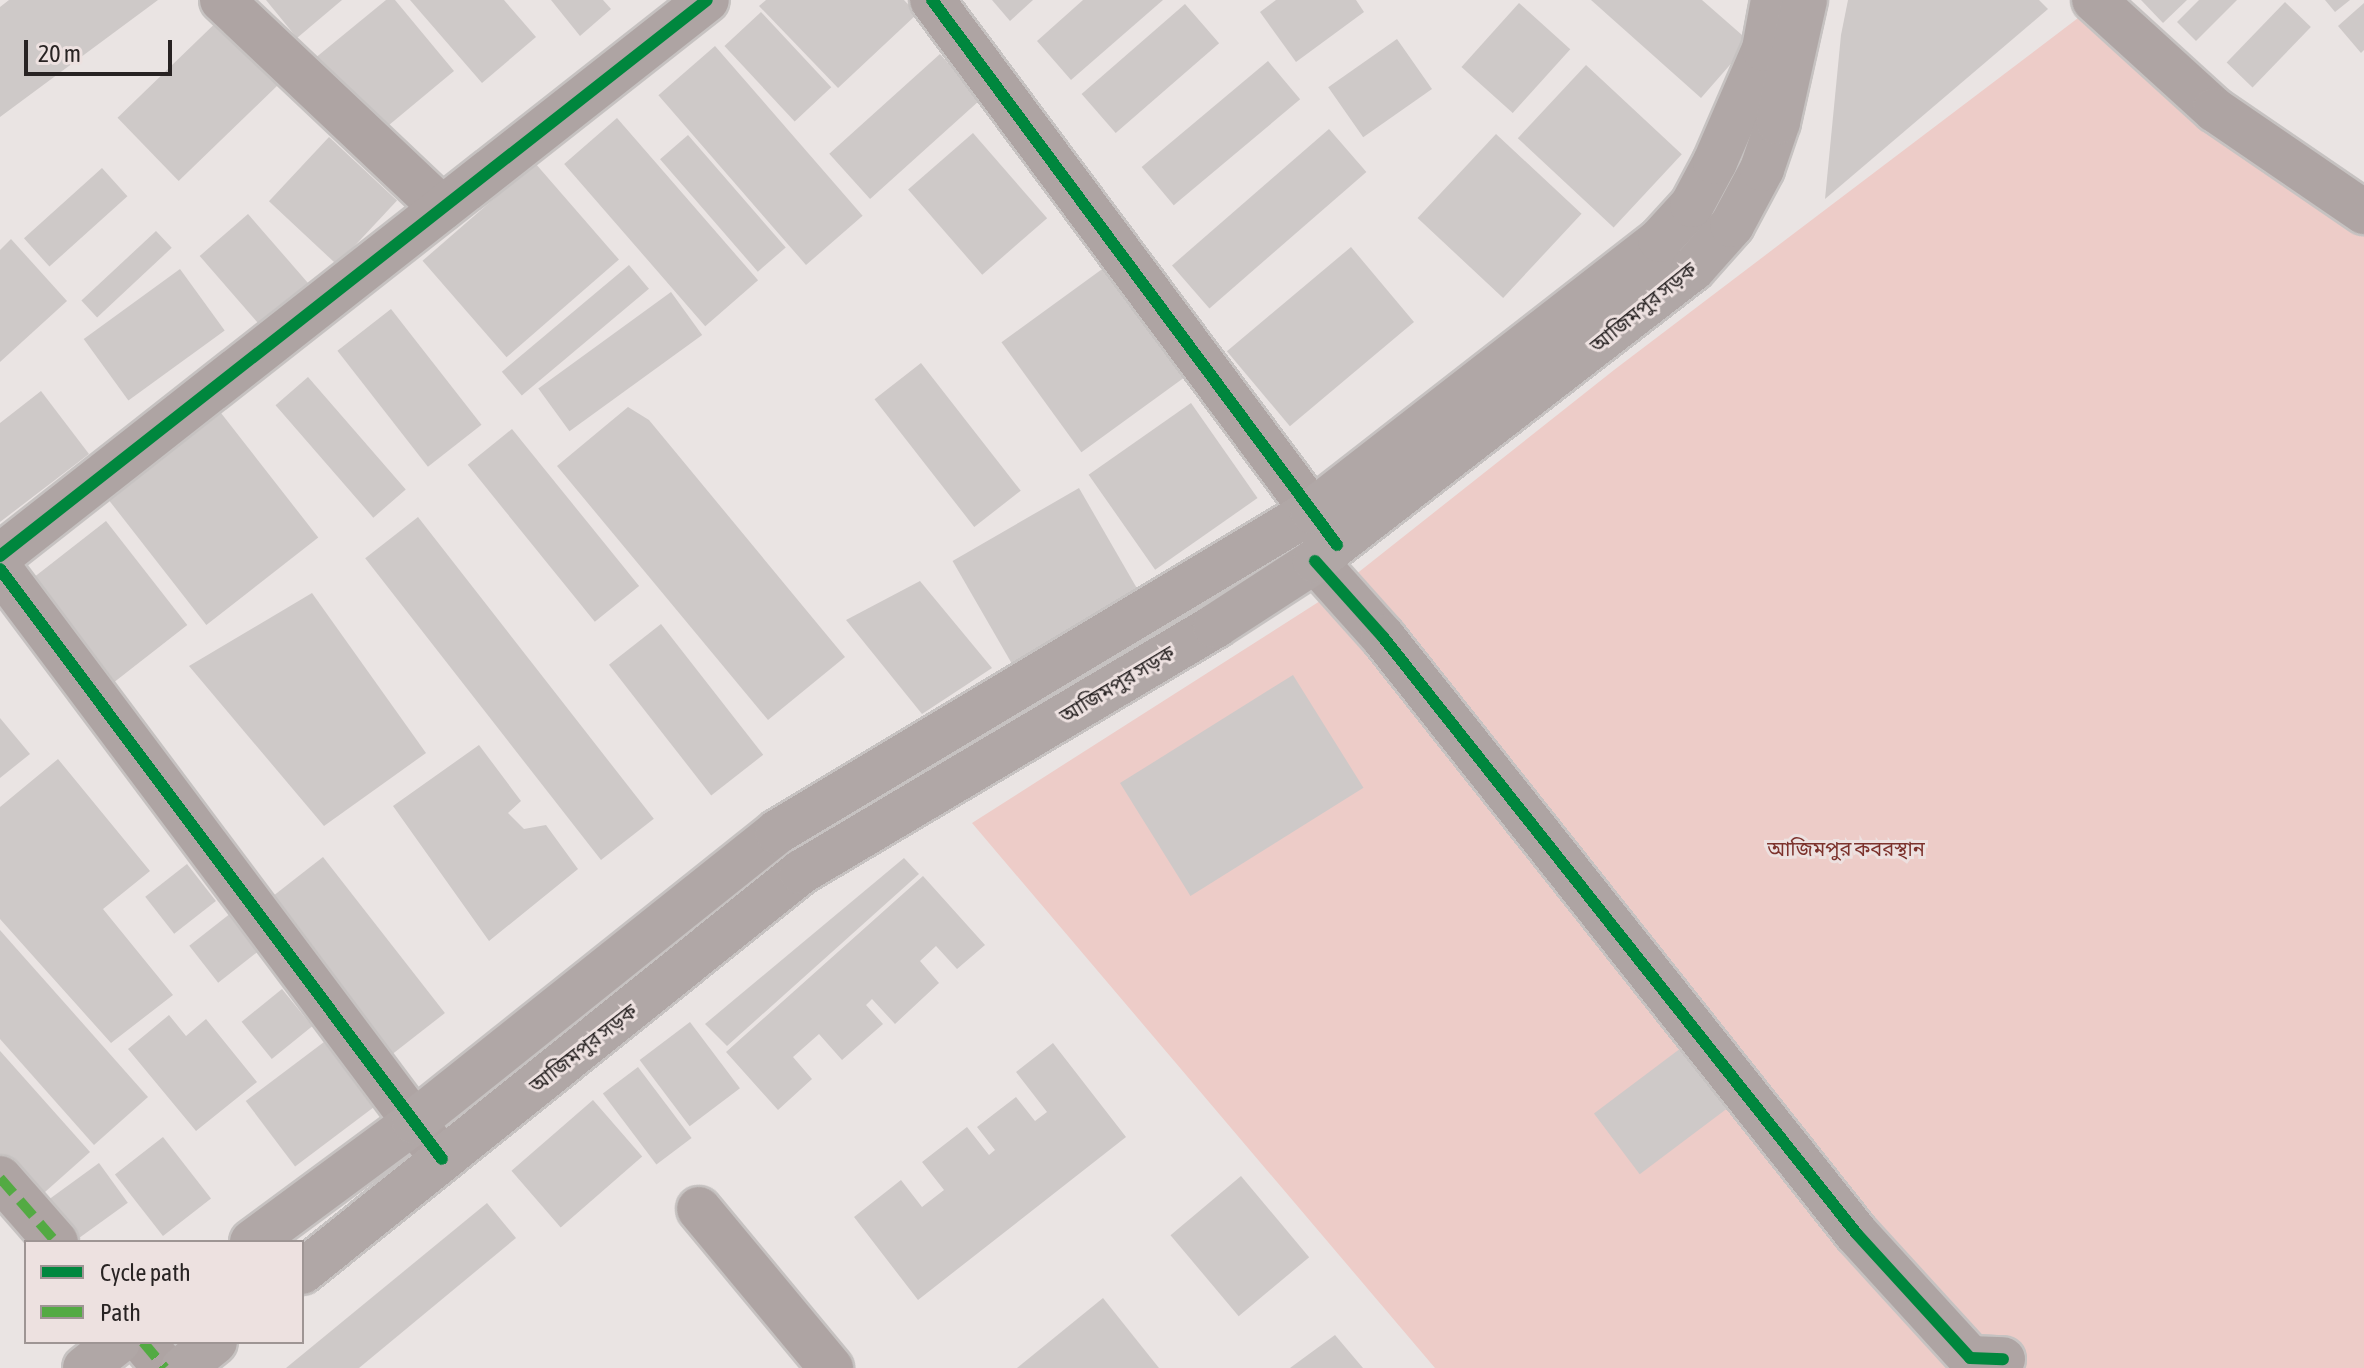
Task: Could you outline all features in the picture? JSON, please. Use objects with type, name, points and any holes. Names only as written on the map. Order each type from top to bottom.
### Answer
[{"type":"main road","name":"আজিমপুর সড়ক","points":[[304,1270],[801,872],[1215,626],[1322,539],[1671,228],[1692,205],[1732,126],[1764,49],[1773,0]]},
{"type":"main road","name":"আজিমপুর সড়ক","points":[[255,1240],[414,1122],[777,832],[1322,539],[1693,269],[1732,225],[1762,169],[1778,122],[1805,0]]},
{"type":"main road","points":[[85,1368],[115,1344]]},
{"type":"main road","points":[[183,1368],[213,1344]]},
{"type":"street","points":[[222,0],[442,208]]},
{"type":"street","points":[[0,556],[707,0]]},
{"type":"street","points":[[932,0],[1322,539],[1393,650],[1856,1233],[1970,1358],[2003,1359]]},
{"type":"street","points":[[2094,0],[2215,110],[2364,212]]},
{"type":"street","points":[[0,569],[442,1159]]},
{"type":"street","points":[[0,1178],[54,1240]]},
{"type":"street","points":[[699,1209],[831,1368]]},
{"type":"street","points":[[145,1344],[165,1368]]},
{"type":"green space","name":"আজিমপুর কবরস্থান","points":[[2082,15],[2364,233],[2364,1368],[1435,1368],[972,823],[1331,594],[1614,370]]},
{"type":"building","points":[[9,0],[158,0],[0,117],[0,7]]},
{"type":"building","points":[[266,0],[342,0],[297,38]]},
{"type":"building","points":[[386,0],[395,0],[454,71],[377,135],[314,59]]},
{"type":"building","points":[[410,0],[504,0],[536,37],[482,83]]},
{"type":"building","points":[[551,0],[603,0],[611,9],[580,36]]},
{"type":"building","points":[[766,0],[904,0],[917,14],[838,88],[759,6]]},
{"type":"building","points":[[992,0],[1033,0],[1010,21]]},
{"type":"building","points":[[1083,0],[1163,0],[1071,80],[1037,41]]},
{"type":"building","points":[[1276,0],[1356,0],[1364,12],[1296,62],[1260,12]]},
{"type":"building","points":[[1591,0],[1702,0],[1750,42],[1701,98]]},
{"type":"building","points":[[1848,0],[2039,0],[2048,9],[1825,199],[1841,35]]},
{"type":"building","points":[[2141,0],[2187,0],[2163,23]]},
{"type":"building","points":[[2199,0],[2237,0],[2196,41],[2177,22]]},
{"type":"building","points":[[2325,0],[2350,0],[2335,12]]},
{"type":"building","points":[[2285,2],[2311,27],[2253,87],[2227,62]]},
{"type":"building","points":[[1519,3],[1570,49],[1513,113],[1461,67]]},
{"type":"building","points":[[2364,3],[2364,50],[2361,53],[2338,26]]},
{"type":"building","points":[[1185,4],[1219,43],[1116,133],[1082,94]]},
{"type":"building","points":[[229,10],[290,73],[179,181],[118,118]]},
{"type":"building","points":[[761,12],[831,87],[795,121],[724,46]]},
{"type":"building","points":[[1397,39],[1432,89],[1363,137],[1328,87]]},
{"type":"building","points":[[715,46],[863,216],[806,265],[658,95]]},
{"type":"building","points":[[940,54],[981,99],[870,199],[829,154]]},
{"type":"building","points":[[1268,61],[1300,99],[1174,205],[1142,167]]},
{"type":"building","points":[[1586,65],[1682,154],[1614,227],[1518,138]]},
{"type":"building","points":[[617,118],[758,280],[705,326],[564,164]]},
{"type":"building","points":[[1329,129],[1366,172],[1209,308],[1172,265]]},
{"type":"building","points":[[973,133],[1047,218],[982,275],[908,189]]},
{"type":"building","points":[[1496,134],[1582,214],[1503,298],[1418,218]]},
{"type":"building","points":[[688,135],[786,247],[758,272],[660,159]]},
{"type":"building","points":[[329,137],[397,200],[337,265],[269,201]]},
{"type":"building","points":[[535,163],[619,260],[507,357],[423,261]]},
{"type":"building","points":[[102,168],[127,196],[49,266],[24,238]]},
{"type":"building","points":[[248,214],[321,299],[273,341],[200,256]]},
{"type":"building","points":[[156,231],[172,248],[97,317],[81,301]]},
{"type":"building","points":[[11,239],[67,301],[0,362],[0,250]]},
{"type":"building","points":[[1351,247],[1414,322],[1290,426],[1227,351]]},
{"type":"building","points":[[629,265],[649,289],[522,395],[502,372]]},
{"type":"building","points":[[1105,267],[1185,377],[1081,452],[1001,342]]},
{"type":"building","points":[[180,269],[225,330],[128,400],[84,339]]},
{"type":"building","points":[[671,292],[702,335],[569,431],[538,388]]},
{"type":"building","points":[[391,309],[482,425],[428,467],[337,351]]},
{"type":"building","points":[[921,363],[1021,491],[974,527],[875,399]]},
{"type":"building","points":[[308,377],[406,489],[373,518],[276,405]]},
{"type":"building","points":[[41,391],[89,454],[0,522],[0,423]]},
{"type":"building","points":[[1191,403],[1258,498],[1155,570],[1089,475]]},
{"type":"building","points":[[628,407],[649,420],[845,657],[768,720],[557,466]]},
{"type":"building","points":[[221,413],[318,538],[206,625],[109,500]]},
{"type":"building","points":[[512,429],[639,586],[595,622],[468,465]]},
{"type":"building","points":[[1079,488],[1138,591],[1012,664],[953,561]]},
{"type":"building","points":[[418,517],[654,819],[601,860],[365,558]]},
{"type":"building","points":[[106,521],[187,625],[114,682],[33,578]]},
{"type":"building","points":[[920,581],[992,668],[922,714],[846,620]]},
{"type":"building","points":[[312,593],[426,753],[324,826],[189,666]]},
{"type":"building","points":[[661,624],[763,755],[711,795],[609,665]]},
{"type":"building","points":[[1293,675],[1363,788],[1190,896],[1120,783]]},
{"type":"building","points":[[0,718],[30,754],[0,778]]},
{"type":"building","points":[[479,745],[521,801],[508,813],[524,829],[546,825],[578,869],[489,941],[393,806]]},
{"type":"building","points":[[58,759],[150,871],[103,909],[173,995],[111,1043],[0,919],[0,807]]},
{"type":"building","points":[[323,857],[445,1013],[389,1057],[267,901]]},
{"type":"building","points":[[904,858],[919,874],[727,1046],[705,1024]]},
{"type":"building","points":[[187,864],[216,901],[174,934],[145,897]]},
{"type":"building","points":[[923,876],[985,945],[957,969],[936,946],[920,961],[939,983],[895,1024],[872,999],[866,1005],[883,1024],[842,1060],[819,1034],[793,1057],[812,1079],[778,1110],[726,1052]]},
{"type":"building","points":[[231,913],[260,950],[218,983],[189,946]]},
{"type":"building","points":[[0,930],[148,1097],[94,1145],[0,1039]]},
{"type":"building","points":[[282,989],[312,1026],[272,1059],[242,1022]]},
{"type":"building","points":[[169,1015],[186,1036],[206,1019],[257,1082],[196,1131],[128,1049]]},
{"type":"building","points":[[690,1022],[740,1088],[690,1126],[640,1060]]},
{"type":"building","points":[[324,1042],[373,1107],[295,1166],[246,1101]]},
{"type":"building","points":[[1689,1042],[1735,1103],[1640,1174],[1594,1114]]},
{"type":"building","points":[[1053,1043],[1126,1137],[918,1300],[854,1217],[901,1180],[922,1207],[944,1190],[922,1162],[967,1127],[989,1155],[995,1150],[977,1127],[1016,1097],[1035,1121],[1047,1112],[1016,1072]]},
{"type":"building","points":[[0,1051],[90,1152],[36,1200],[0,1160]]},
{"type":"building","points":[[638,1067],[692,1138],[656,1165],[603,1093]]},
{"type":"building","points":[[593,1100],[642,1157],[561,1227],[511,1171]]},
{"type":"building","points":[[163,1137],[211,1198],[163,1236],[115,1175]]},
{"type":"building","points":[[99,1163],[128,1203],[75,1240],[46,1201]]},
{"type":"building","points":[[1241,1176],[1309,1257],[1239,1316],[1171,1235]]},
{"type":"building","points":[[487,1203],[516,1238],[359,1368],[286,1368]]},
{"type":"building","points":[[1103,1298],[1159,1368],[1017,1368]]},
{"type":"building","points":[[1335,1335],[1363,1368],[1290,1368]]},
{"type":"marked path","points":[[0,1178],[54,1240]]},
{"type":"marked path","points":[[145,1344],[165,1368]]},
{"type":"cycle path","points":[[0,556],[707,0]]},
{"type":"cycle path","points":[[932,0],[1337,545]]},
{"type":"cycle path","points":[[1315,561],[1383,637],[1856,1233],[1970,1358],[2003,1359]]},
{"type":"cycle path","points":[[0,569],[442,1159]]}]
